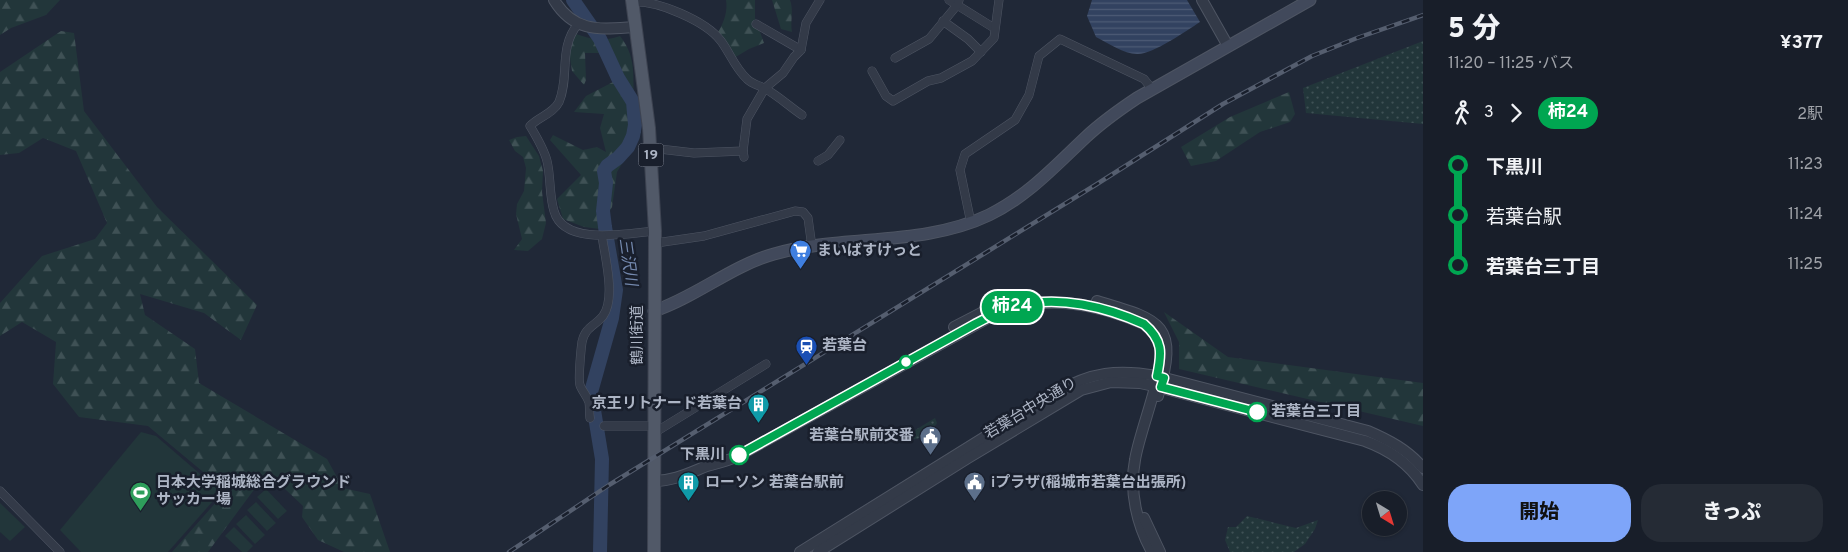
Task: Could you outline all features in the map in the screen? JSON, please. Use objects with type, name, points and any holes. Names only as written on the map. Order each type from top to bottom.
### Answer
[{"type":"main road","points":[[654,311],[677,303],[737,268],[759,259],[812,247],[931,232],[971,222],[989,215],[1021,196],[1056,168],[1086,136],[1112,115],[1152,89],[1310,0]]},
{"type":"main road","name":"鶴川街道","points":[[632,1],[651,148],[656,237],[654,311],[654,552]]},
{"type":"street","points":[[554,0],[566,16],[580,25],[602,29],[636,27]]},
{"type":"street","points":[[632,1],[642,0],[677,10],[697,22],[721,40],[731,60],[746,79],[765,88],[802,115]]},
{"type":"street","points":[[651,148],[694,153],[744,154],[747,119],[765,88],[783,73],[794,56],[801,50],[806,24],[820,0]]},
{"type":"street","points":[[949,0],[958,2],[994,28]]},
{"type":"street","points":[[872,71],[886,96],[893,101],[928,81],[941,78],[972,61],[994,38],[999,0]]},
{"type":"street","points":[[1202,0],[1228,46]]},
{"type":"street","points":[[895,58],[929,39],[958,2]]},
{"type":"street","points":[[943,21],[968,39],[981,52]]},
{"type":"street","points":[[756,24],[801,50]]},
{"type":"street","points":[[580,25],[571,33],[568,43],[562,95],[558,104],[548,114],[530,126],[547,160],[554,212],[564,226],[583,235],[704,236],[795,211],[803,212],[808,218],[812,247]]},
{"type":"street","points":[[971,222],[960,170],[964,154],[1015,120],[1029,95],[1039,56],[1060,39],[1144,79],[1152,89]]},
{"type":"street","points":[[818,161],[828,155],[840,140]]},
{"type":"street","points":[[590,418],[589,401],[580,385],[579,376],[583,339],[587,329],[602,317],[606,310],[608,299],[609,288],[602,236]]},
{"type":"street","points":[[710,466],[721,457],[970,318],[997,305],[1017,298],[1036,295],[1072,296],[1089,299],[1136,312],[1149,318],[1156,324],[1166,340],[1168,350],[1135,460],[1133,477],[1136,506],[1142,532],[1152,552]]},
{"type":"street","points":[[654,482],[668,481],[730,460],[999,312],[1018,305],[1038,302],[1086,305],[1144,324],[1151,329],[1159,342],[1159,382],[1141,461],[1139,484],[1141,505],[1146,522],[1160,552]]},
{"type":"street","points":[[604,426],[654,429],[766,364]]},
{"type":"street","name":"若葉台中央通り","points":[[800,552],[1077,380],[1110,372],[1144,374],[1159,382],[1384,448],[1407,465],[1423,485]]},
{"type":"street","name":"若葉台中央通り","points":[[818,552],[1081,390],[1111,382],[1159,382],[1368,431],[1394,443],[1408,453],[1423,468]]},
{"type":"street","points":[[0,491],[60,552]]},
{"type":"green space","points":[[0,0],[60,0],[46,15],[11,28],[0,35]]},
{"type":"green space","points":[[726,0],[755,0],[755,18],[764,43],[734,58],[725,40],[718,32],[725,16]]},
{"type":"green space","points":[[772,0],[790,0],[792,32],[781,29]]},
{"type":"green space","points":[[61,31],[74,33],[84,111],[157,207],[257,305],[241,340],[204,313],[140,294],[145,315],[195,349],[199,383],[327,459],[343,488],[370,494],[390,552],[344,552],[318,540],[302,517],[303,506],[267,472],[208,552],[172,552],[226,491],[148,426],[79,417],[53,384],[56,342],[22,322],[0,336],[0,303],[42,256],[95,239],[107,223],[76,151],[43,138],[19,153],[0,155],[0,72]]},
{"type":"green space","points":[[576,34],[598,40],[620,36],[626,45],[632,62],[635,109],[641,132],[617,172],[612,207],[600,229],[584,227],[563,219],[557,199],[581,175],[550,140],[553,135],[583,150],[597,147],[606,152],[600,128],[604,114],[574,112],[586,96],[613,82],[599,53],[585,53],[586,80],[584,85],[572,71],[568,44]]},
{"type":"green space","points":[[1423,41],[1423,124],[1306,113],[1303,88]]},
{"type":"green space","points":[[1289,92],[1295,114],[1290,122],[1260,132],[1216,161],[1191,166],[1181,147],[1230,117]]},
{"type":"green space","points":[[526,136],[539,156],[543,171],[542,192],[546,223],[542,239],[528,251],[514,250],[522,239],[516,214],[517,204],[524,191],[526,168],[523,157],[515,151],[509,140]]},
{"type":"green space","points":[[1164,312],[1228,357],[1423,383],[1423,426],[1179,369],[1179,342]]},
{"type":"green space","points":[[935,418],[937,423],[924,436],[914,439],[907,435]]},
{"type":"green space","name":"日本大学稲城総合グラウンド サッカー場","points":[[141,432],[156,436],[221,492],[168,552],[81,552],[60,530]]},
{"type":"green space","points":[[266,489],[287,511],[278,519],[257,497]]},
{"type":"green space","points":[[256,502],[276,523],[267,531],[247,510]]},
{"type":"green space","points":[[0,503],[25,527],[10,541],[0,532]]},
{"type":"green space","points":[[246,515],[265,535],[255,544],[236,524]]},
{"type":"green space","points":[[1247,516],[1296,528],[1318,520],[1315,529],[1305,544],[1294,552],[1230,552],[1225,540],[1228,527],[1236,527]]},
{"type":"green space","points":[[234,527],[253,546],[247,552],[242,552],[225,536]]},
{"type":"water","points":[[1092,0],[1187,0],[1200,22],[1151,51],[1132,54],[1096,37],[1087,16]]},
{"type":"waterway","name":"三沢川","points":[[573,0],[600,39],[618,78],[633,102],[635,125],[628,147],[604,171],[606,183],[603,211],[616,290],[612,318],[591,392],[602,459],[600,552]]},
{"type":"railway","points":[[509,552],[609,485],[1097,184],[1223,104],[1312,56],[1423,15]]},
{"type":"bus line","name":"柿24","points":[[739,455],[975,324],[1018,305],[1038,302],[1086,305],[1134,319],[1144,324],[1151,329],[1159,342],[1161,350],[1157,376],[1164,378],[1161,387],[1257,412]]},
{"type":"place","name":"まいばすけっと","points":[[801,270]]},
{"type":"place","name":"若葉台","points":[[806,365]]},
{"type":"place","name":"若葉台三丁目","points":[[1257,412]]},
{"type":"place","name":"京王リトナード若葉台","points":[[758,423]]},
{"type":"place","name":"下黒川","points":[[739,455]]},
{"type":"place","name":"若葉台駅前交番","points":[[930,455]]},
{"type":"place","name":"ローソン 若葉台駅前","points":[[689,502]]},
{"type":"place","name":"iプラザ(稲城市若葉台出張所)","points":[[975,502]]},
{"type":"place","name":"日本大学稲城総合グラウンド サッカー場","points":[[140,511]]}]
